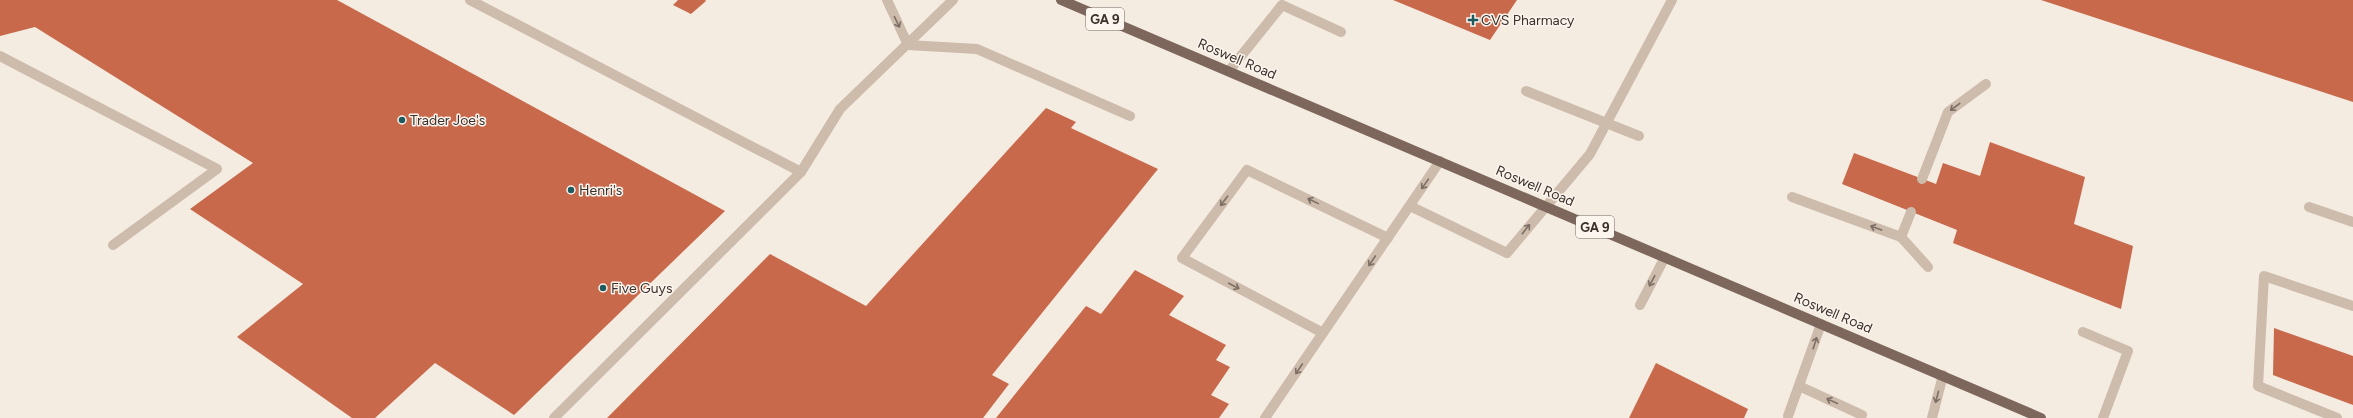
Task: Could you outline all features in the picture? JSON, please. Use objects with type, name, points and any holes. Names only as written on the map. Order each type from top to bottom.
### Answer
[{"type":"main road","name":"Roswell Road","points":[[1061,0],[2041,418]]},
{"type":"lane","points":[[470,0],[801,172]]},
{"type":"lane","points":[[886,0],[908,45]]},
{"type":"lane","points":[[554,418],[801,172],[840,109],[953,0]]},
{"type":"lane","points":[[1410,206],[1507,252],[1590,154],[1672,0]]},
{"type":"lane","points":[[1229,71],[1282,5],[1341,32]]},
{"type":"lane","points":[[908,45],[977,49],[1130,116]]},
{"type":"lane","points":[[0,56],[217,169],[113,245]]},
{"type":"lane","points":[[1922,179],[1948,112],[1986,84]]},
{"type":"lane","points":[[1526,91],[1639,136]]},
{"type":"lane","points":[[1265,418],[1440,161]]},
{"type":"lane","points":[[1323,333],[1182,258],[1248,170],[1388,238]]},
{"type":"lane","points":[[1792,197],[1901,237],[1928,267]]},
{"type":"lane","points":[[2309,207],[2353,222]]},
{"type":"lane","points":[[1901,237],[1911,212]]},
{"type":"lane","points":[[1640,305],[1665,257]]},
{"type":"lane","points":[[2337,418],[2258,386],[2264,276],[2353,306]]},
{"type":"lane","points":[[1788,416],[1821,324]]},
{"type":"lane","points":[[2083,332],[2128,351],[2103,418]]},
{"type":"lane","points":[[1932,418],[1943,375]]},
{"type":"lane","points":[[1799,386],[1862,415],[1861,418]]},
{"type":"building","points":[[0,0],[337,0],[725,211],[514,415],[435,363],[375,418],[352,418],[237,337],[303,284],[190,209],[253,163],[35,27],[0,36]]},
{"type":"building","points":[[678,0],[706,1],[691,14],[673,5]]},
{"type":"building","name":"CVS Pharmacy","points":[[1393,0],[1517,0],[1490,40]]},
{"type":"building","points":[[2041,0],[2353,0],[2353,102]]},
{"type":"building","points":[[1046,108],[1076,122],[1071,128],[1158,169],[992,375],[1009,384],[983,418],[607,418],[770,254],[866,306]]},
{"type":"building","points":[[1990,142],[2085,177],[2074,224],[2133,246],[2121,309],[1953,243],[1957,230],[1842,184],[1854,153],[1936,184],[1943,163],[1980,176]]},
{"type":"building","points":[[1135,270],[1184,296],[1169,315],[1226,345],[1216,360],[1230,367],[1211,395],[1229,404],[1219,418],[996,418],[1086,306],[1101,314]]},
{"type":"building","points":[[2274,328],[2353,356],[2353,405],[2273,375]]},
{"type":"building","points":[[1656,363],[1748,409],[1744,418],[1629,418]]},
{"type":"place","name":"CVS Pharmacy","points":[[1473,20]]},
{"type":"place","name":"Trader Joe's","points":[[402,120]]},
{"type":"place","name":"Henri's","points":[[571,190]]},
{"type":"place","name":"Five Guys","points":[[603,288]]}]
